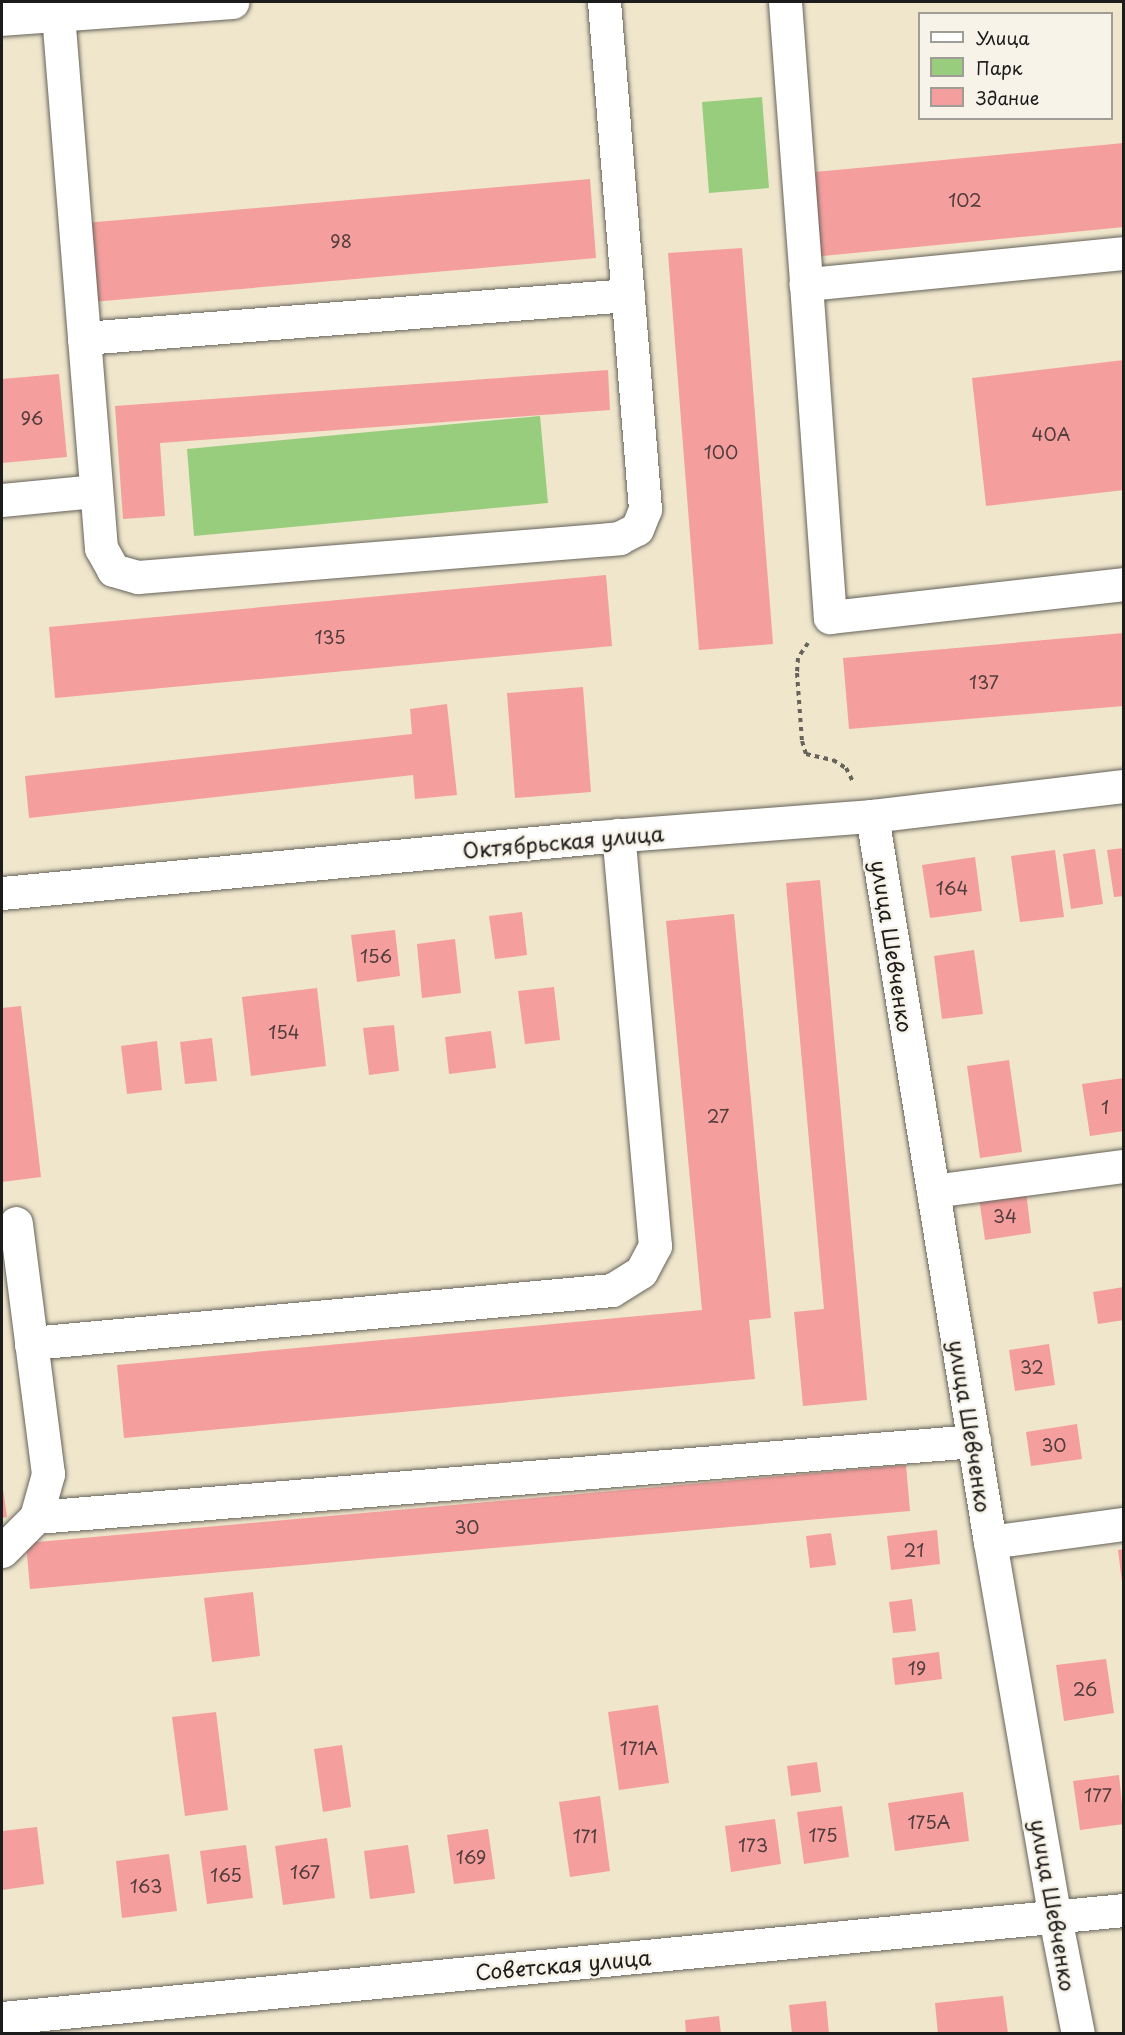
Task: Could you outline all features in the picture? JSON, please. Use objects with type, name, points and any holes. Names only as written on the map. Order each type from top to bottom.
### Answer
[{"type":"street","points":[[2,19],[232,2]]},
{"type":"street","points":[[58,15],[101,548],[113,570],[138,578],[619,538],[637,529],[645,509],[603,2]]},
{"type":"street","points":[[785,2],[830,617],[1124,584]]},
{"type":"street","points":[[806,284],[1124,253]]},
{"type":"street","points":[[84,338],[628,295]]},
{"type":"street","points":[[2,500],[96,491]]},
{"type":"street","name":"Октябрьская улица","points":[[2,892],[618,835],[872,816],[1124,786]]},
{"type":"street","name":"улица Шевченко","points":[[872,816],[990,1542],[1055,1917],[1078,2034]]},
{"type":"street","points":[[31,1343],[612,1290],[641,1272],[655,1246],[618,835]]},
{"type":"street","points":[[933,1191],[1124,1166]]},
{"type":"street","points":[[2,1551],[36,1517],[48,1474],[16,1224]]},
{"type":"street","points":[[36,1517],[974,1441]]},
{"type":"street","points":[[990,1542],[1124,1524]]},
{"type":"street","name":"Советская улица","points":[[2,2018],[1124,1910]]},
{"type":"path","points":[[830,617],[798,658],[802,741],[806,754],[833,760],[846,768],[872,816]]},
{"type":"green space","points":[[762,97],[769,188],[709,193],[702,102]]},
{"type":"green space","points":[[540,416],[548,503],[194,536],[187,449]]},
{"type":"building","points":[[1124,143],[1124,227],[812,257],[804,173]]},
{"type":"building","points":[[590,179],[596,258],[92,302],[85,223]]},
{"type":"building","points":[[742,248],[773,644],[699,650],[668,253]]},
{"type":"building","points":[[1124,360],[1124,490],[986,506],[972,378]]},
{"type":"building","points":[[608,370],[610,410],[160,443],[165,516],[123,519],[115,406]]},
{"type":"building","points":[[59,374],[67,457],[2,463],[2,379]]},
{"type":"building","points":[[606,575],[612,646],[55,698],[49,627]]},
{"type":"building","points":[[1124,633],[1124,706],[849,729],[843,658]]},
{"type":"building","points":[[583,687],[591,792],[515,798],[507,693]]},
{"type":"building","points":[[447,704],[457,795],[415,799],[413,775],[29,818],[25,776],[412,734],[410,709]]},
{"type":"building","points":[[1124,848],[1124,896],[1114,897],[1107,850]]},
{"type":"building","points":[[1095,849],[1103,904],[1071,909],[1063,854]]},
{"type":"building","points":[[1055,850],[1064,917],[1020,922],[1011,856]]},
{"type":"building","points":[[975,857],[982,911],[930,918],[922,865]]},
{"type":"building","points":[[820,880],[867,1400],[803,1406],[794,1312],[824,1309],[786,883]]},
{"type":"building","points":[[522,912],[527,955],[495,959],[489,916]]},
{"type":"building","points":[[734,914],[771,1318],[749,1320],[755,1379],[124,1438],[117,1365],[702,1310],[666,921]]},
{"type":"building","points":[[395,930],[400,976],[357,982],[351,935]]},
{"type":"building","points":[[455,939],[461,993],[422,998],[417,944]]},
{"type":"building","points":[[974,950],[983,1014],[942,1019],[934,956]]},
{"type":"building","points":[[554,987],[560,1040],[525,1044],[518,991]]},
{"type":"building","points":[[317,988],[326,1066],[251,1076],[242,997]]},
{"type":"building","points":[[21,1006],[41,1177],[2,1182],[2,1008]]},
{"type":"building","points":[[394,1025],[399,1071],[369,1075],[363,1028]]},
{"type":"building","points":[[491,1031],[496,1068],[449,1074],[445,1037]]},
{"type":"building","points":[[212,1038],[217,1081],[185,1084],[180,1042]]},
{"type":"building","points":[[157,1041],[162,1090],[127,1094],[121,1046]]},
{"type":"building","points":[[1009,1060],[1022,1152],[980,1158],[967,1066]]},
{"type":"building","points":[[1124,1078],[1124,1131],[1090,1136],[1082,1084]]},
{"type":"building","points":[[1026,1191],[1031,1233],[985,1240],[979,1198]]},
{"type":"building","points":[[1124,1287],[1124,1320],[1098,1324],[1093,1292]]},
{"type":"building","points":[[1049,1344],[1055,1385],[1015,1391],[1009,1350]]},
{"type":"building","points":[[1077,1424],[1082,1459],[1031,1466],[1026,1432]]},
{"type":"building","points":[[906,1465],[910,1511],[30,1589],[26,1543]]},
{"type":"building","points":[[2,1482],[7,1517],[2,1518]]},
{"type":"building","points":[[937,1530],[940,1564],[891,1570],[887,1536]]},
{"type":"building","points":[[831,1533],[836,1565],[810,1568],[806,1536]]},
{"type":"building","points":[[1124,1549],[1124,1582],[1122,1582],[1118,1550]]},
{"type":"building","points":[[253,1592],[260,1656],[212,1662],[204,1598]]},
{"type":"building","points":[[912,1599],[916,1631],[893,1633],[889,1602]]},
{"type":"building","points":[[939,1652],[942,1679],[895,1685],[892,1658]]},
{"type":"building","points":[[1106,1659],[1114,1713],[1064,1721],[1056,1665]]},
{"type":"building","points":[[658,1705],[669,1783],[619,1790],[608,1712]]},
{"type":"building","points":[[216,1712],[228,1810],[185,1816],[172,1717]]},
{"type":"building","points":[[342,1745],[351,1807],[323,1812],[314,1749]]},
{"type":"building","points":[[817,1762],[821,1792],[791,1796],[787,1766]]},
{"type":"building","points":[[1119,1775],[1124,1824],[1080,1830],[1073,1781]]},
{"type":"building","points":[[963,1792],[969,1841],[895,1851],[888,1803]]},
{"type":"building","points":[[600,1796],[610,1871],[570,1877],[559,1802]]},
{"type":"building","points":[[842,1806],[849,1857],[804,1864],[797,1812]]},
{"type":"building","points":[[775,1819],[781,1864],[731,1872],[725,1826]]},
{"type":"building","points":[[37,1827],[44,1884],[2,1890],[2,1831]]},
{"type":"building","points":[[488,1829],[495,1879],[454,1884],[447,1835]]},
{"type":"building","points":[[327,1838],[335,1898],[283,1905],[275,1846]]},
{"type":"building","points":[[246,1845],[253,1898],[207,1904],[200,1851]]},
{"type":"building","points":[[408,1845],[415,1893],[370,1899],[364,1851]]},
{"type":"building","points":[[169,1854],[177,1911],[122,1918],[116,1861]]},
{"type":"building","points":[[1003,1996],[1008,2034],[938,2034],[935,2003]]},
{"type":"building","points":[[826,2001],[829,2034],[792,2034],[789,2005]]},
{"type":"building","points":[[719,2016],[721,2034],[686,2034],[685,2020]]}]
